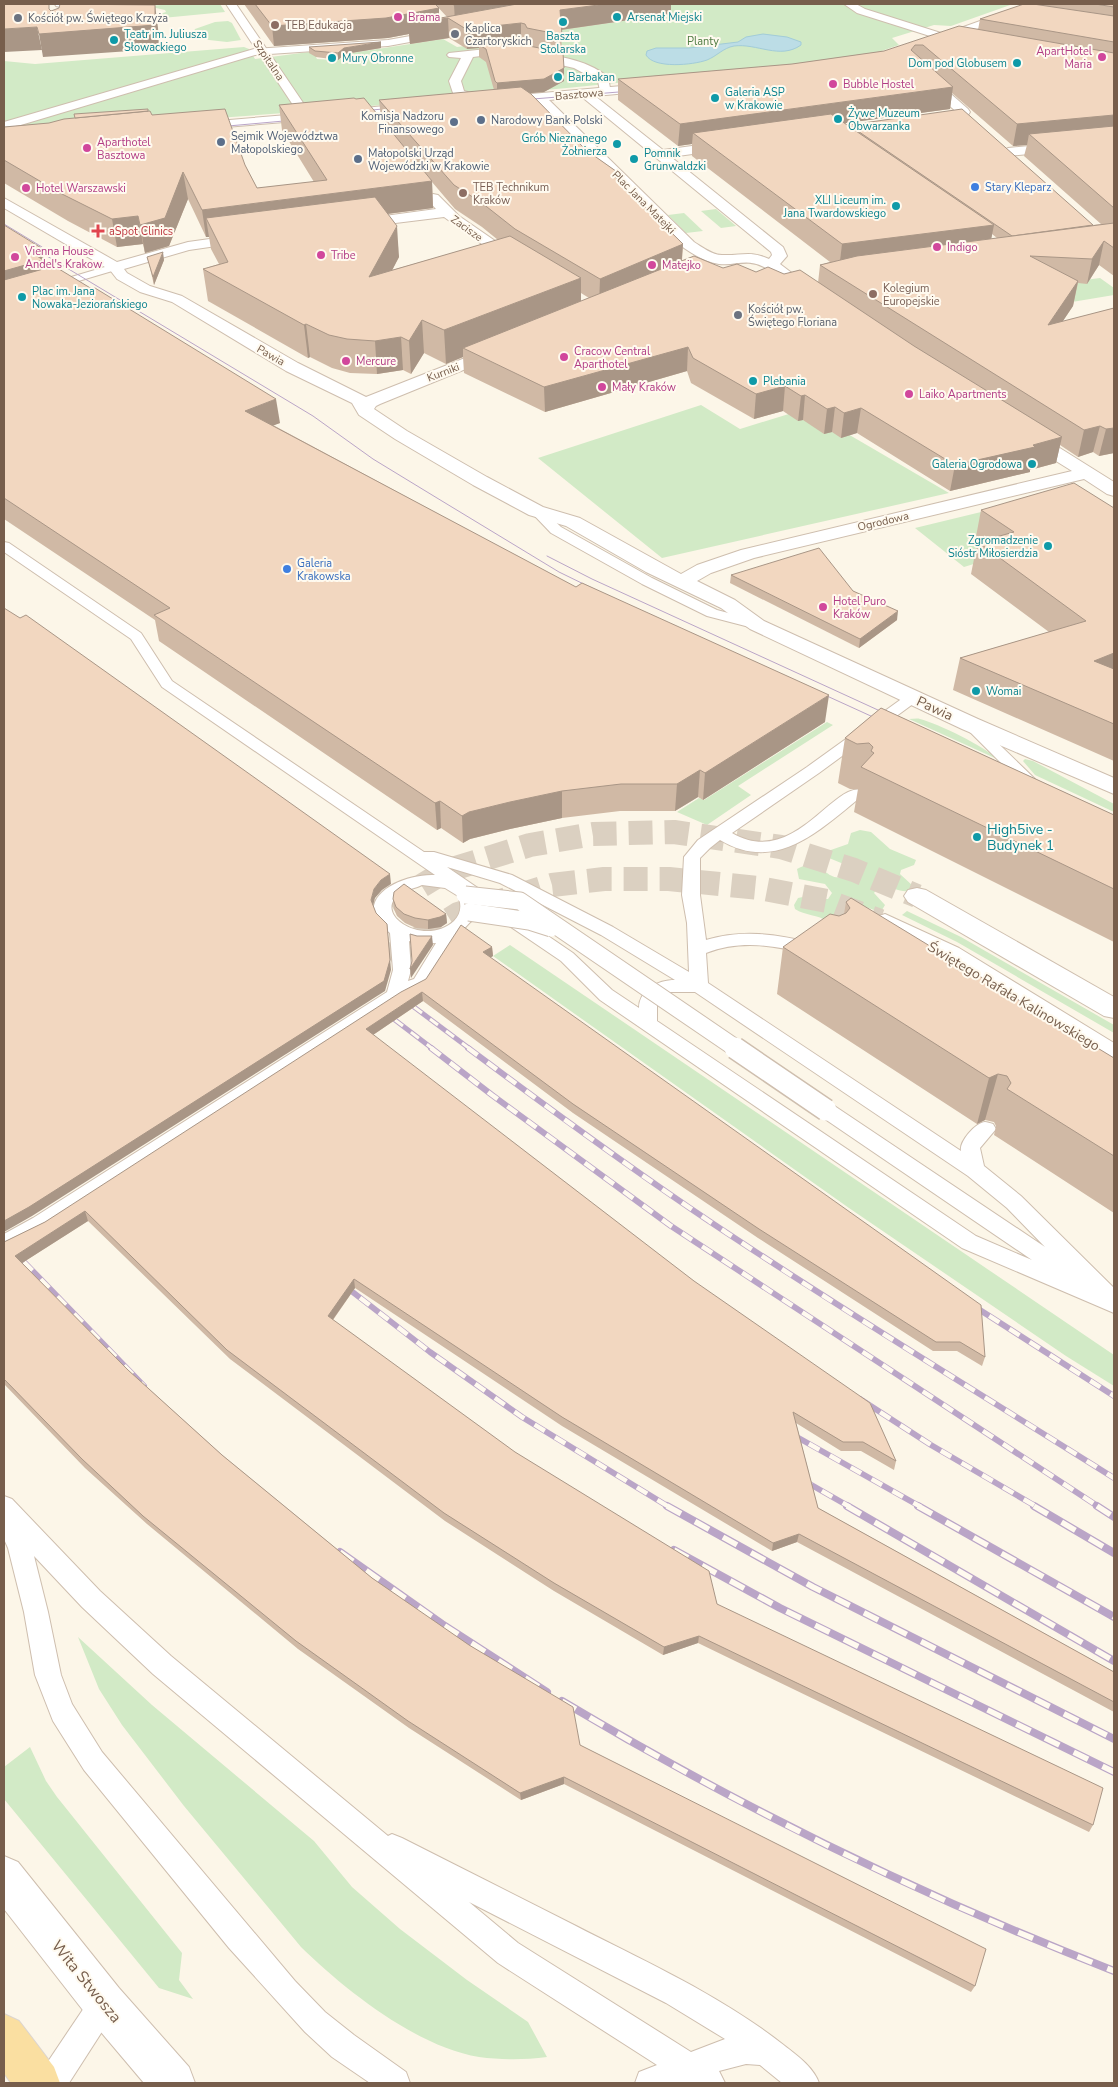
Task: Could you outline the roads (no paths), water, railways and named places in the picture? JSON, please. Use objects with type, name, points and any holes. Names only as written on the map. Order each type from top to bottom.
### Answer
[{"type":"main road","points":[[4,2036],[38,2083]]},
{"type":"street","points":[[64,8],[102,4]]},
{"type":"street","name":"Szpitalna","points":[[231,4],[307,117]]},
{"type":"street","points":[[849,4],[861,11],[942,38],[963,42]]},
{"type":"street","points":[[922,45],[1036,4]]},
{"type":"street","points":[[1005,15],[1026,19]]},
{"type":"street","points":[[4,126],[254,52],[388,43],[453,32],[441,18]]},
{"type":"street","points":[[468,49],[455,81],[458,93],[475,98]]},
{"type":"street","points":[[453,55],[468,49],[489,55],[516,49],[573,64],[600,76],[604,80],[604,88]]},
{"type":"street","points":[[916,70],[968,116],[947,115]]},
{"type":"street","name":"Basztowa","points":[[456,104],[666,86]]},
{"type":"street","points":[[584,93],[778,250],[780,256],[771,265]]},
{"type":"street","name":"Plac Jana Matejki","points":[[539,97],[683,240],[701,253],[720,260],[747,257],[760,260],[771,265],[826,304]]},
{"type":"street","points":[[184,126],[202,127],[307,117],[372,117],[427,106]]},
{"type":"street","points":[[1021,164],[1004,149],[1114,142]]},
{"type":"street","points":[[659,155],[746,143]]},
{"type":"street","name":"Zacisze","points":[[426,189],[446,212],[534,274]]},
{"type":"street","name":"Pawia","points":[[4,202],[115,267],[122,276],[145,289],[177,300],[292,367],[345,392],[359,400],[365,411],[408,439],[536,511],[573,522],[676,587],[728,604],[757,625],[912,698],[1114,787]]},
{"type":"street","points":[[345,225],[446,212]]},
{"type":"street","points":[[115,267],[188,246],[263,236]]},
{"type":"street","points":[[701,269],[720,260]]},
{"type":"street","points":[[796,282],[819,279]]},
{"type":"street","name":"Kurniki","points":[[365,411],[368,403],[374,400],[512,345]]},
{"type":"street","points":[[1015,427],[1114,490]]},
{"type":"street","name":"Ogrodowa","points":[[676,587],[704,568],[748,554],[1088,473]]},
{"type":"street","points":[[917,896],[1114,1009]]},
{"type":"street","name":"Świętego Rafała Kalinowskiego","points":[[886,923],[950,954],[1114,1056]]},
{"type":"street","name":"Wita Stwosza","points":[[4,1876],[104,2003],[173,2083]]},
{"type":"lane","points":[[4,300],[115,267]]},
{"type":"lane","points":[[4,546],[136,636],[167,684],[567,957],[606,994],[648,1023],[969,1242],[1114,1304]]},
{"type":"lane","points":[[699,986],[698,950],[691,895],[692,857],[704,844],[827,760],[912,698]]},
{"type":"lane","points":[[970,724],[1030,783],[1047,791]]},
{"type":"lane","points":[[720,834],[742,845],[752,847],[785,844],[805,833],[856,793]]},
{"type":"lane","points":[[412,852],[506,879],[607,931],[699,986],[975,1170],[1014,1202],[1114,1304]]},
{"type":"lane","points":[[420,880],[442,881],[452,884],[465,895],[469,903],[469,912],[464,922],[454,929],[442,935],[427,937],[412,936],[399,932],[384,919],[382,910],[384,902],[398,887],[420,880]]},
{"type":"lane","points":[[465,895],[520,902],[569,933],[826,1110],[1114,1304]]},
{"type":"lane","points":[[469,912],[529,921],[569,933]]},
{"type":"lane","points":[[4,1244],[40,1224],[395,995],[420,983],[454,929]]},
{"type":"lane","points":[[395,995],[402,970],[399,932]]},
{"type":"lane","points":[[698,950],[715,942],[750,937],[786,943],[831,954]]},
{"type":"lane","points":[[648,1023],[648,999],[666,986],[699,986]]},
{"type":"lane","points":[[975,1170],[970,1146],[986,1129]]},
{"type":"lane","points":[[4,1227],[40,1224]]},
{"type":"lane","points":[[8,1518],[162,1665],[508,1954],[700,2076]]},
{"type":"lane","points":[[8,1518],[20,1548],[36,1612],[48,1674],[62,1712],[93,1761],[238,1938],[285,1992],[315,2022],[343,2046],[395,2083]]},
{"type":"lane","points":[[362,1833],[625,1966],[708,2011],[765,2050],[790,2069],[804,2083]]},
{"type":"lane","points":[[52,2083],[104,2003]]},
{"type":"lane","points":[[650,2083],[700,2076],[729,2052],[746,2049],[765,2050]]},
{"type":"water","points":[[763,34],[787,37],[801,42],[801,45],[785,51],[734,46],[707,60],[674,65],[657,62],[646,55],[647,51],[656,48],[689,48],[738,42],[746,37]]},
{"type":"tunnel","points":[[360,923],[446,871],[530,845],[593,834],[674,832],[781,847],[854,870],[917,896]]},
{"type":"tunnel","points":[[358,976],[458,914],[552,885],[604,879],[669,879],[759,888],[827,901],[880,921]]},
{"type":"tram line","points":[[521,100],[631,91]]},
{"type":"tram line","points":[[360,111],[395,108]]},
{"type":"tram line","points":[[217,127],[295,120]]},
{"type":"tram line","points":[[4,224],[42,247]]},
{"type":"tram line","points":[[32,247],[313,416],[373,459],[437,498],[559,572],[598,591]]},
{"type":"tram line","points":[[547,556],[592,579],[891,716]]},
{"type":"tram line","points":[[816,691],[884,722]]},
{"type":"railway","points":[[414,1007],[470,1049]]},
{"type":"railway","points":[[395,1020],[433,1049]]},
{"type":"railway","points":[[431,1048],[671,1226],[1099,1507]]},
{"type":"railway","points":[[468,1048],[587,1136],[709,1221],[860,1319],[1114,1478]]},
{"type":"railway","points":[[24,1262],[144,1386]]},
{"type":"railway","points":[[341,1283],[430,1352],[522,1417],[669,1507]]},
{"type":"railway","points":[[969,1303],[1114,1396]]},
{"type":"railway","points":[[860,1399],[931,1445],[1037,1507]]},
{"type":"railway","points":[[788,1432],[921,1507]]},
{"type":"railway","points":[[801,1479],[850,1507]]},
{"type":"railway","points":[[667,1506],[813,1587],[1114,1739]]},
{"type":"railway","points":[[847,1506],[1114,1661]]},
{"type":"railway","points":[[918,1506],[1114,1617]]},
{"type":"railway","points":[[1034,1506],[1114,1553]]},
{"type":"railway","points":[[1097,1506],[1114,1517]]},
{"type":"railway","points":[[674,1550],[780,1608],[1114,1772]]},
{"type":"railway","points":[[340,1552],[442,1624],[547,1692]]},
{"type":"railway","points":[[562,1701],[696,1778],[832,1848],[971,1912],[1114,1971]]},
{"type":"place","name":"Brama","points":[[398,17]]},
{"type":"place","name":"Arsenał Miejski","points":[[617,17]]},
{"type":"place","name":"Kościół pw. Świętego Krzyża","points":[[18,18]]},
{"type":"place","name":"Baszta Stolarska","points":[[563,22]]},
{"type":"place","name":"TEB Edukacja","points":[[275,25]]},
{"type":"place","name":"Kaplica Czartoryskich","points":[[455,34]]},
{"type":"place","name":"Teatr im. Juliusza Słowackiego","points":[[114,40]]},
{"type":"place","name":"ApartHotel Maria","points":[[1102,57]]},
{"type":"place","name":"Mury Obronne","points":[[332,58]]},
{"type":"place","name":"Dom pod Globusem","points":[[1017,63]]},
{"type":"place","name":"Barbakan","points":[[558,77]]},
{"type":"place","name":"Bubble Hostel","points":[[833,84]]},
{"type":"place","name":"Galeria ASP w Krakowie","points":[[715,98]]},
{"type":"place","name":"Żywe Muzeum Obwarzanka","points":[[838,119]]},
{"type":"place","name":"Narodowy Bank Polski","points":[[481,120]]},
{"type":"place","name":"Komisja Nadzoru Finansowego","points":[[454,122]]},
{"type":"place","name":"Sejmik Województwa Małopolskiego","points":[[221,142]]},
{"type":"place","name":"Grób Nieznanego Żołnierza","points":[[617,144]]},
{"type":"place","name":"Aparthotel Basztowa","points":[[87,148]]},
{"type":"place","name":"Małopolski Urząd Wojewódzki w Krakowie","points":[[358,159]]},
{"type":"place","name":"Pomnik Grunwaldzki","points":[[634,159]]},
{"type":"place","name":"Stary Kleparz","points":[[975,187]]},
{"type":"place","name":"Hotel Warszawski","points":[[26,188]]},
{"type":"place","name":"TEB Technikum Kraków","points":[[463,193]]},
{"type":"place","name":"XLI Liceum im. Jana Twardowskiego","points":[[896,206]]},
{"type":"place","name":"aSpot Clinics","points":[[98,231]]},
{"type":"place","name":"Indigo","points":[[937,247]]},
{"type":"place","name":"Tribe","points":[[321,255]]},
{"type":"place","name":"Vienna House Andel's Krakow","points":[[15,257]]},
{"type":"place","name":"Matejko","points":[[652,265]]},
{"type":"place","name":"Kolegium Europejskie","points":[[873,294]]},
{"type":"place","name":"Plac im. Jana Nowaka-Jeziorańskiego","points":[[22,297]]},
{"type":"place","name":"Kościół pw. Świętego Floriana","points":[[738,315]]},
{"type":"place","name":"Cracow Central Aparthotel","points":[[564,357]]},
{"type":"place","name":"Mercure","points":[[346,361]]},
{"type":"place","name":"Plebania","points":[[753,381]]},
{"type":"place","name":"Mały Kraków","points":[[602,387]]},
{"type":"place","name":"Laiko Apartments","points":[[909,394]]},
{"type":"place","name":"Galeria Ogrodowa","points":[[1032,464]]},
{"type":"place","name":"Zgromadzenie Sióstr Miłosierdzia","points":[[1048,546]]},
{"type":"place","name":"Galeria Krakowska","points":[[287,569]]},
{"type":"place","name":"Hotel Puro Kraków","points":[[823,607]]},
{"type":"place","name":"Womai","points":[[976,691]]},
{"type":"place","name":"High5ive - Budynek 1","points":[[977,837]]},
{"type":"park label","name":"Planty","points":[[703,41]]}]
